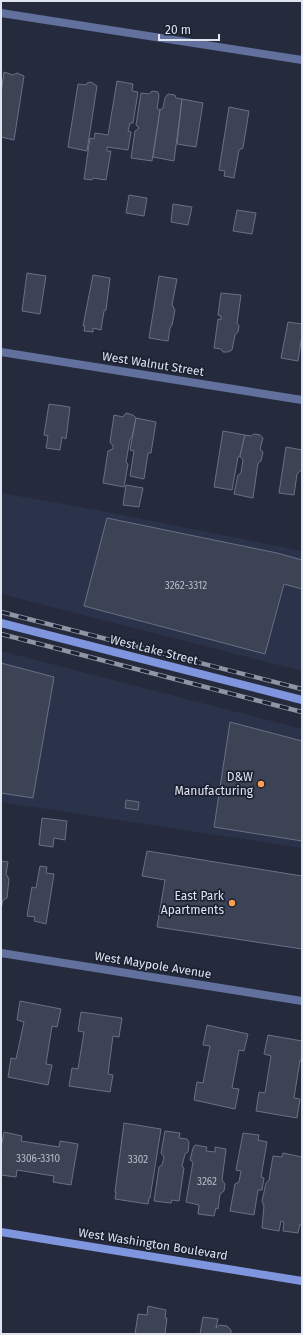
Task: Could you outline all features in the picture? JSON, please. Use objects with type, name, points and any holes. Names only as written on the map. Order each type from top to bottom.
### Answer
[{"type":"main road","name":"West Lake Street","points":[[1,623],[302,700]]},
{"type":"main road","name":"West Washington Boulevard","points":[[1,1232],[302,1281]]},
{"type":"street","points":[[1,13],[302,60]]},
{"type":"street","name":"West Walnut Street","points":[[1,352],[302,400]]},
{"type":"street","name":"West Maypole Avenue","points":[[1,953],[302,1001]]},
{"type":"shaded area","points":[[1,493],[97,510],[302,551],[302,671],[1,594]]},
{"type":"shaded area","points":[[1,651],[302,729],[302,848],[1,802]]},
{"type":"building","points":[[4,72],[13,75],[17,73],[24,76],[14,140],[1,137],[1,94]]},
{"type":"building","points":[[117,81],[133,84],[132,91],[138,92],[133,123],[130,123],[128,131],[131,132],[128,150],[107,147],[107,151],[111,151],[106,180],[93,178],[92,180],[84,179],[90,138],[94,139],[95,133],[108,135]]},
{"type":"building","points":[[91,82],[97,86],[87,151],[68,147],[78,84],[86,85],[87,83]]},
{"type":"building","points":[[152,91],[158,92],[159,96],[157,108],[160,110],[152,161],[131,158],[135,131],[139,128],[136,125],[141,93],[149,94]]},
{"type":"building","points":[[168,94],[175,95],[176,98],[182,99],[174,161],[153,157],[160,110],[163,108],[165,98]]},
{"type":"building","points":[[182,99],[203,103],[196,147],[177,144]]},
{"type":"building","points":[[229,107],[249,111],[243,148],[239,150],[234,178],[224,176],[225,171],[219,170]]},
{"type":"building","points":[[129,195],[147,198],[144,216],[126,213]]},
{"type":"building","points":[[173,204],[192,207],[188,225],[171,222]]},
{"type":"building","points":[[237,210],[256,213],[252,234],[233,231]]},
{"type":"building","points":[[27,273],[46,276],[40,314],[22,311]]},
{"type":"building","points":[[93,275],[110,278],[106,310],[104,311],[101,330],[93,328],[93,332],[84,331],[85,326],[83,326]]},
{"type":"building","points":[[159,276],[177,279],[172,305],[175,310],[168,341],[149,338]]},
{"type":"building","points":[[221,293],[241,295],[237,323],[239,326],[238,332],[235,335],[232,350],[228,352],[223,352],[221,349],[214,348],[218,319],[221,320],[221,316],[218,315]]},
{"type":"building","points":[[288,322],[302,324],[298,361],[281,358]]},
{"type":"building","points":[[49,404],[70,407],[66,439],[62,437],[60,450],[46,448],[48,436],[44,435]]},
{"type":"building","points":[[126,413],[133,415],[136,418],[126,462],[128,464],[124,487],[103,483],[108,451],[113,449],[110,442],[114,415],[123,417]]},
{"type":"building","points":[[136,418],[156,422],[151,453],[148,453],[144,479],[130,476],[134,451],[130,450]]},
{"type":"building","points":[[223,431],[245,435],[240,456],[238,457],[232,490],[214,487]]},
{"type":"building","points":[[254,434],[260,435],[263,438],[260,449],[263,452],[261,461],[258,463],[253,498],[234,494],[238,475],[241,473],[243,460],[240,456],[245,435],[251,436]]},
{"type":"building","points":[[286,447],[302,450],[302,469],[297,474],[294,495],[279,493]]},
{"type":"building","points":[[126,485],[143,488],[139,507],[123,505]]},
{"type":"building","points":[[107,518],[277,553],[302,560],[302,589],[284,584],[265,654],[84,606]]},
{"type":"building","points":[[1,663],[54,677],[33,798],[1,793]]},
{"type":"building","name":"D&W Manufacturing","points":[[230,722],[302,741],[302,841],[214,827]]},
{"type":"building","points":[[126,800],[139,802],[138,810],[125,808]]},
{"type":"building","points":[[42,818],[67,821],[65,840],[54,838],[53,847],[39,845]]},
{"type":"building","name":"East Park Apartments","points":[[147,851],[302,876],[302,949],[157,927],[165,880],[142,876]]},
{"type":"building","points":[[1,861],[8,862],[6,874],[9,879],[7,898],[3,900],[1,909]]},
{"type":"building","points":[[40,866],[47,867],[46,873],[54,874],[46,924],[34,921],[35,917],[27,916],[32,887],[36,888]]},
{"type":"building","points":[[20,1001],[61,1009],[57,1027],[52,1026],[46,1064],[52,1065],[48,1085],[8,1077],[11,1058],[16,1059],[24,1022],[17,1020]]},
{"type":"building","points":[[81,1012],[122,1018],[119,1037],[113,1036],[108,1074],[113,1075],[110,1092],[69,1086],[72,1068],[78,1069],[84,1032],[78,1031]]},
{"type":"building","points":[[207,1025],[248,1034],[244,1051],[239,1050],[232,1088],[239,1089],[235,1109],[194,1100],[197,1082],[203,1083],[210,1046],[203,1045]]},
{"type":"building","points":[[268,1035],[302,1041],[302,1061],[300,1060],[294,1098],[300,1099],[297,1118],[256,1111],[259,1092],[265,1093],[271,1056],[264,1054]]},
{"type":"building","points":[[124,1123],[161,1129],[148,1204],[115,1199]]},
{"type":"building","points":[[165,1131],[180,1133],[179,1138],[187,1139],[189,1142],[188,1152],[185,1154],[182,1166],[184,1168],[179,1201],[172,1200],[171,1203],[154,1201],[159,1167],[162,1165],[164,1157],[161,1153]]},
{"type":"building","points":[[4,1132],[22,1136],[21,1141],[59,1147],[60,1141],[78,1144],[71,1185],[53,1182],[54,1176],[17,1170],[16,1177],[1,1175],[1,1148]]},
{"type":"building","points":[[243,1133],[259,1135],[258,1140],[267,1142],[261,1177],[264,1178],[262,1190],[258,1190],[254,1215],[230,1211],[235,1184],[239,1182],[241,1171],[236,1170]]},
{"type":"building","points":[[195,1145],[207,1147],[206,1151],[215,1152],[215,1147],[226,1149],[222,1180],[225,1184],[224,1191],[220,1194],[218,1209],[216,1208],[214,1216],[198,1214],[199,1205],[186,1202],[193,1162],[190,1160]]},
{"type":"building","points":[[283,1153],[302,1157],[302,1225],[300,1224],[298,1233],[283,1231],[284,1222],[281,1221],[279,1231],[262,1228],[264,1206],[262,1201],[266,1183],[269,1180],[273,1156],[282,1157]]},
{"type":"building","points":[[148,1306],[166,1310],[165,1318],[167,1318],[165,1334],[135,1334],[138,1314],[147,1315]]},
{"type":"building","points":[[203,1317],[218,1319],[216,1328],[219,1325],[227,1326],[231,1330],[231,1334],[200,1334]]},
{"type":"railway","points":[[1,612],[302,689]]},
{"type":"railway","points":[[1,634],[302,712]]},
{"type":"place","name":"D&W Manufacturing","points":[[261,784]]},
{"type":"place","name":"East Park Apartments","points":[[232,903]]}]
